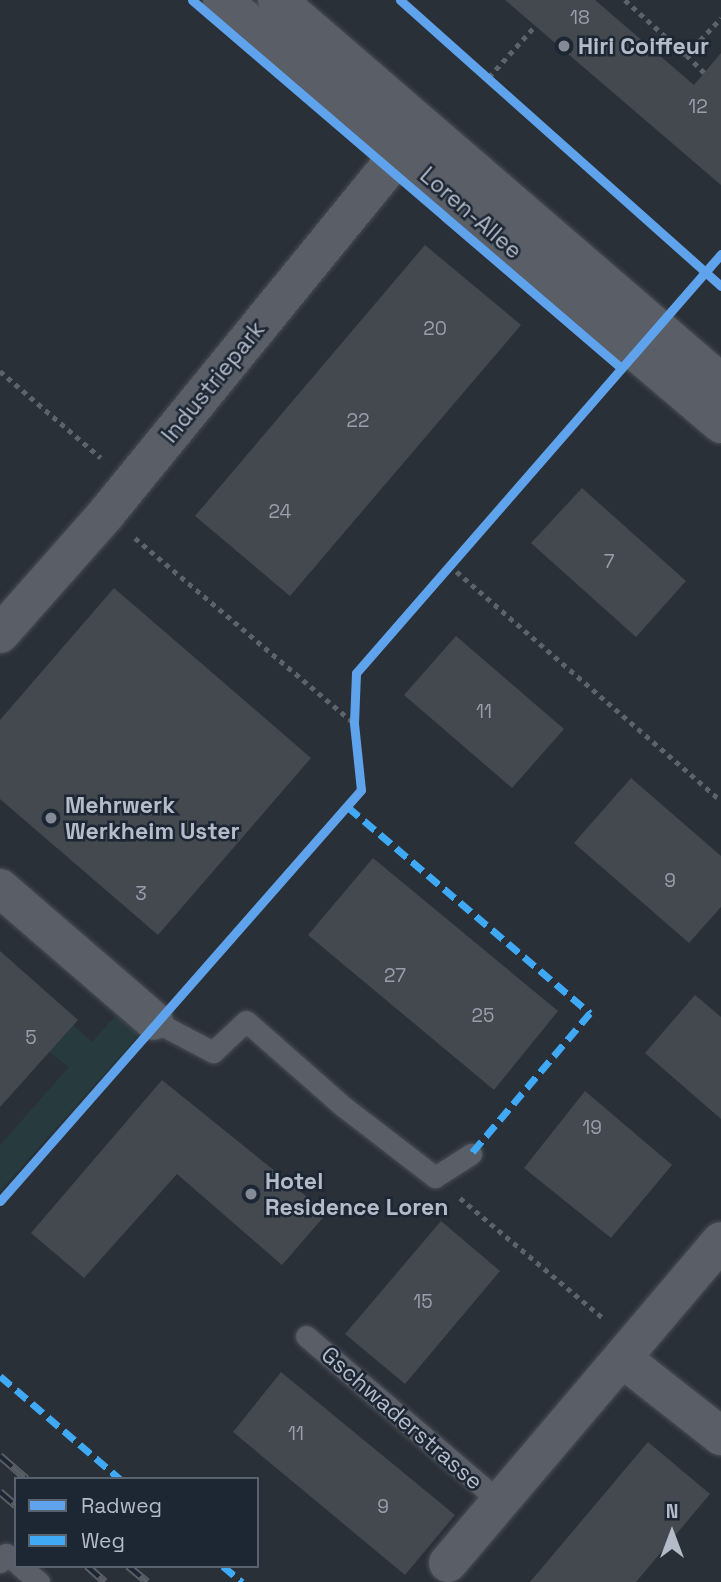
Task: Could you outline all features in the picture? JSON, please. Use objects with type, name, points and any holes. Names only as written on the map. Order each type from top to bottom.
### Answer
[{"type":"street","name":"Loren-Allee","points":[[222,0],[411,139],[721,383]]},
{"type":"street","name":"Loren-Allee","points":[[277,0],[411,139],[721,424]]},
{"type":"street","name":"Industriepark","points":[[0,634],[106,514],[411,139]]},
{"type":"street","points":[[0,888],[154,1021]]},
{"type":"street","name":"Gschwaderstrasse","points":[[447,1563],[721,1241]]},
{"type":"street","points":[[629,1352],[721,1436]]},
{"type":"lane","points":[[154,1021],[213,1052],[246,1021],[344,1107],[435,1177],[471,1154]]},
{"type":"lane","name":"Gschwaderstrasse","points":[[306,1336],[498,1500]]},
{"type":"lane","points":[[0,1562],[6,1554],[14,1560]]},
{"type":"lane","points":[[22,1568],[39,1582]]},
{"type":"path","points":[[625,0],[704,73]]},
{"type":"path","points":[[686,55],[721,18]]},
{"type":"path","points":[[489,77],[535,26]]},
{"type":"path","points":[[479,68],[499,86]]},
{"type":"path","points":[[0,371],[110,466]]},
{"type":"path","points":[[106,514],[354,723]]},
{"type":"path","points":[[449,565],[721,801]]},
{"type":"path","points":[[435,1177],[629,1352]]},
{"type":"green space","points":[[116,1015],[139,1035],[0,1191],[0,1145],[69,1067],[49,1052],[73,1025],[92,1042]]},
{"type":"building","points":[[505,0],[595,0],[694,85],[721,53],[721,185]]},
{"type":"building","points":[[425,245],[521,325],[290,596],[195,516]]},
{"type":"building","points":[[582,488],[686,581],[636,637],[531,543]]},
{"type":"building","points":[[114,588],[311,758],[158,935],[0,799],[0,720]]},
{"type":"building","points":[[456,636],[564,729],[512,788],[404,695]]},
{"type":"building","points":[[631,778],[721,856],[721,907],[689,943],[574,843]]},
{"type":"building","points":[[373,858],[558,1011],[494,1090],[308,935]]},
{"type":"building","points":[[0,951],[78,1020],[0,1107]]},
{"type":"building","points":[[695,995],[721,1017],[721,1119],[645,1053]]},
{"type":"building","name":"Hotel Residence Loren","points":[[162,1080],[327,1213],[282,1265],[177,1174],[84,1278],[31,1233]]},
{"type":"building","points":[[585,1091],[672,1165],[611,1238],[524,1168]]},
{"type":"building","points":[[441,1221],[500,1271],[405,1384],[345,1334]]},
{"type":"building","points":[[281,1372],[455,1515],[405,1575],[233,1432]]},
{"type":"building","points":[[648,1442],[710,1494],[636,1582],[530,1582]]},
{"type":"railway","points":[[0,1456],[24,1477]]},
{"type":"railway","points":[[0,1492],[14,1504]]},
{"type":"railway","points":[[89,1568],[105,1582]]},
{"type":"railway","points":[[130,1568],[147,1582]]},
{"type":"marked path","points":[[348,807],[590,1013],[471,1154]]},
{"type":"marked path","points":[[0,1376],[118,1477]]},
{"type":"marked path","points":[[225,1568],[242,1582]]},
{"type":"cycle path","points":[[192,0],[620,367]]},
{"type":"cycle path","points":[[400,0],[721,286]]},
{"type":"cycle path","points":[[0,1201],[361,790],[354,723],[356,673],[721,254]]},
{"type":"place","name":"Hiri Coiffeur","points":[[564,46]]},
{"type":"place","name":"Mehrwerk Werkheim Uster","points":[[51,818]]},
{"type":"place","name":"Hotel Residence Loren","points":[[251,1194]]}]
